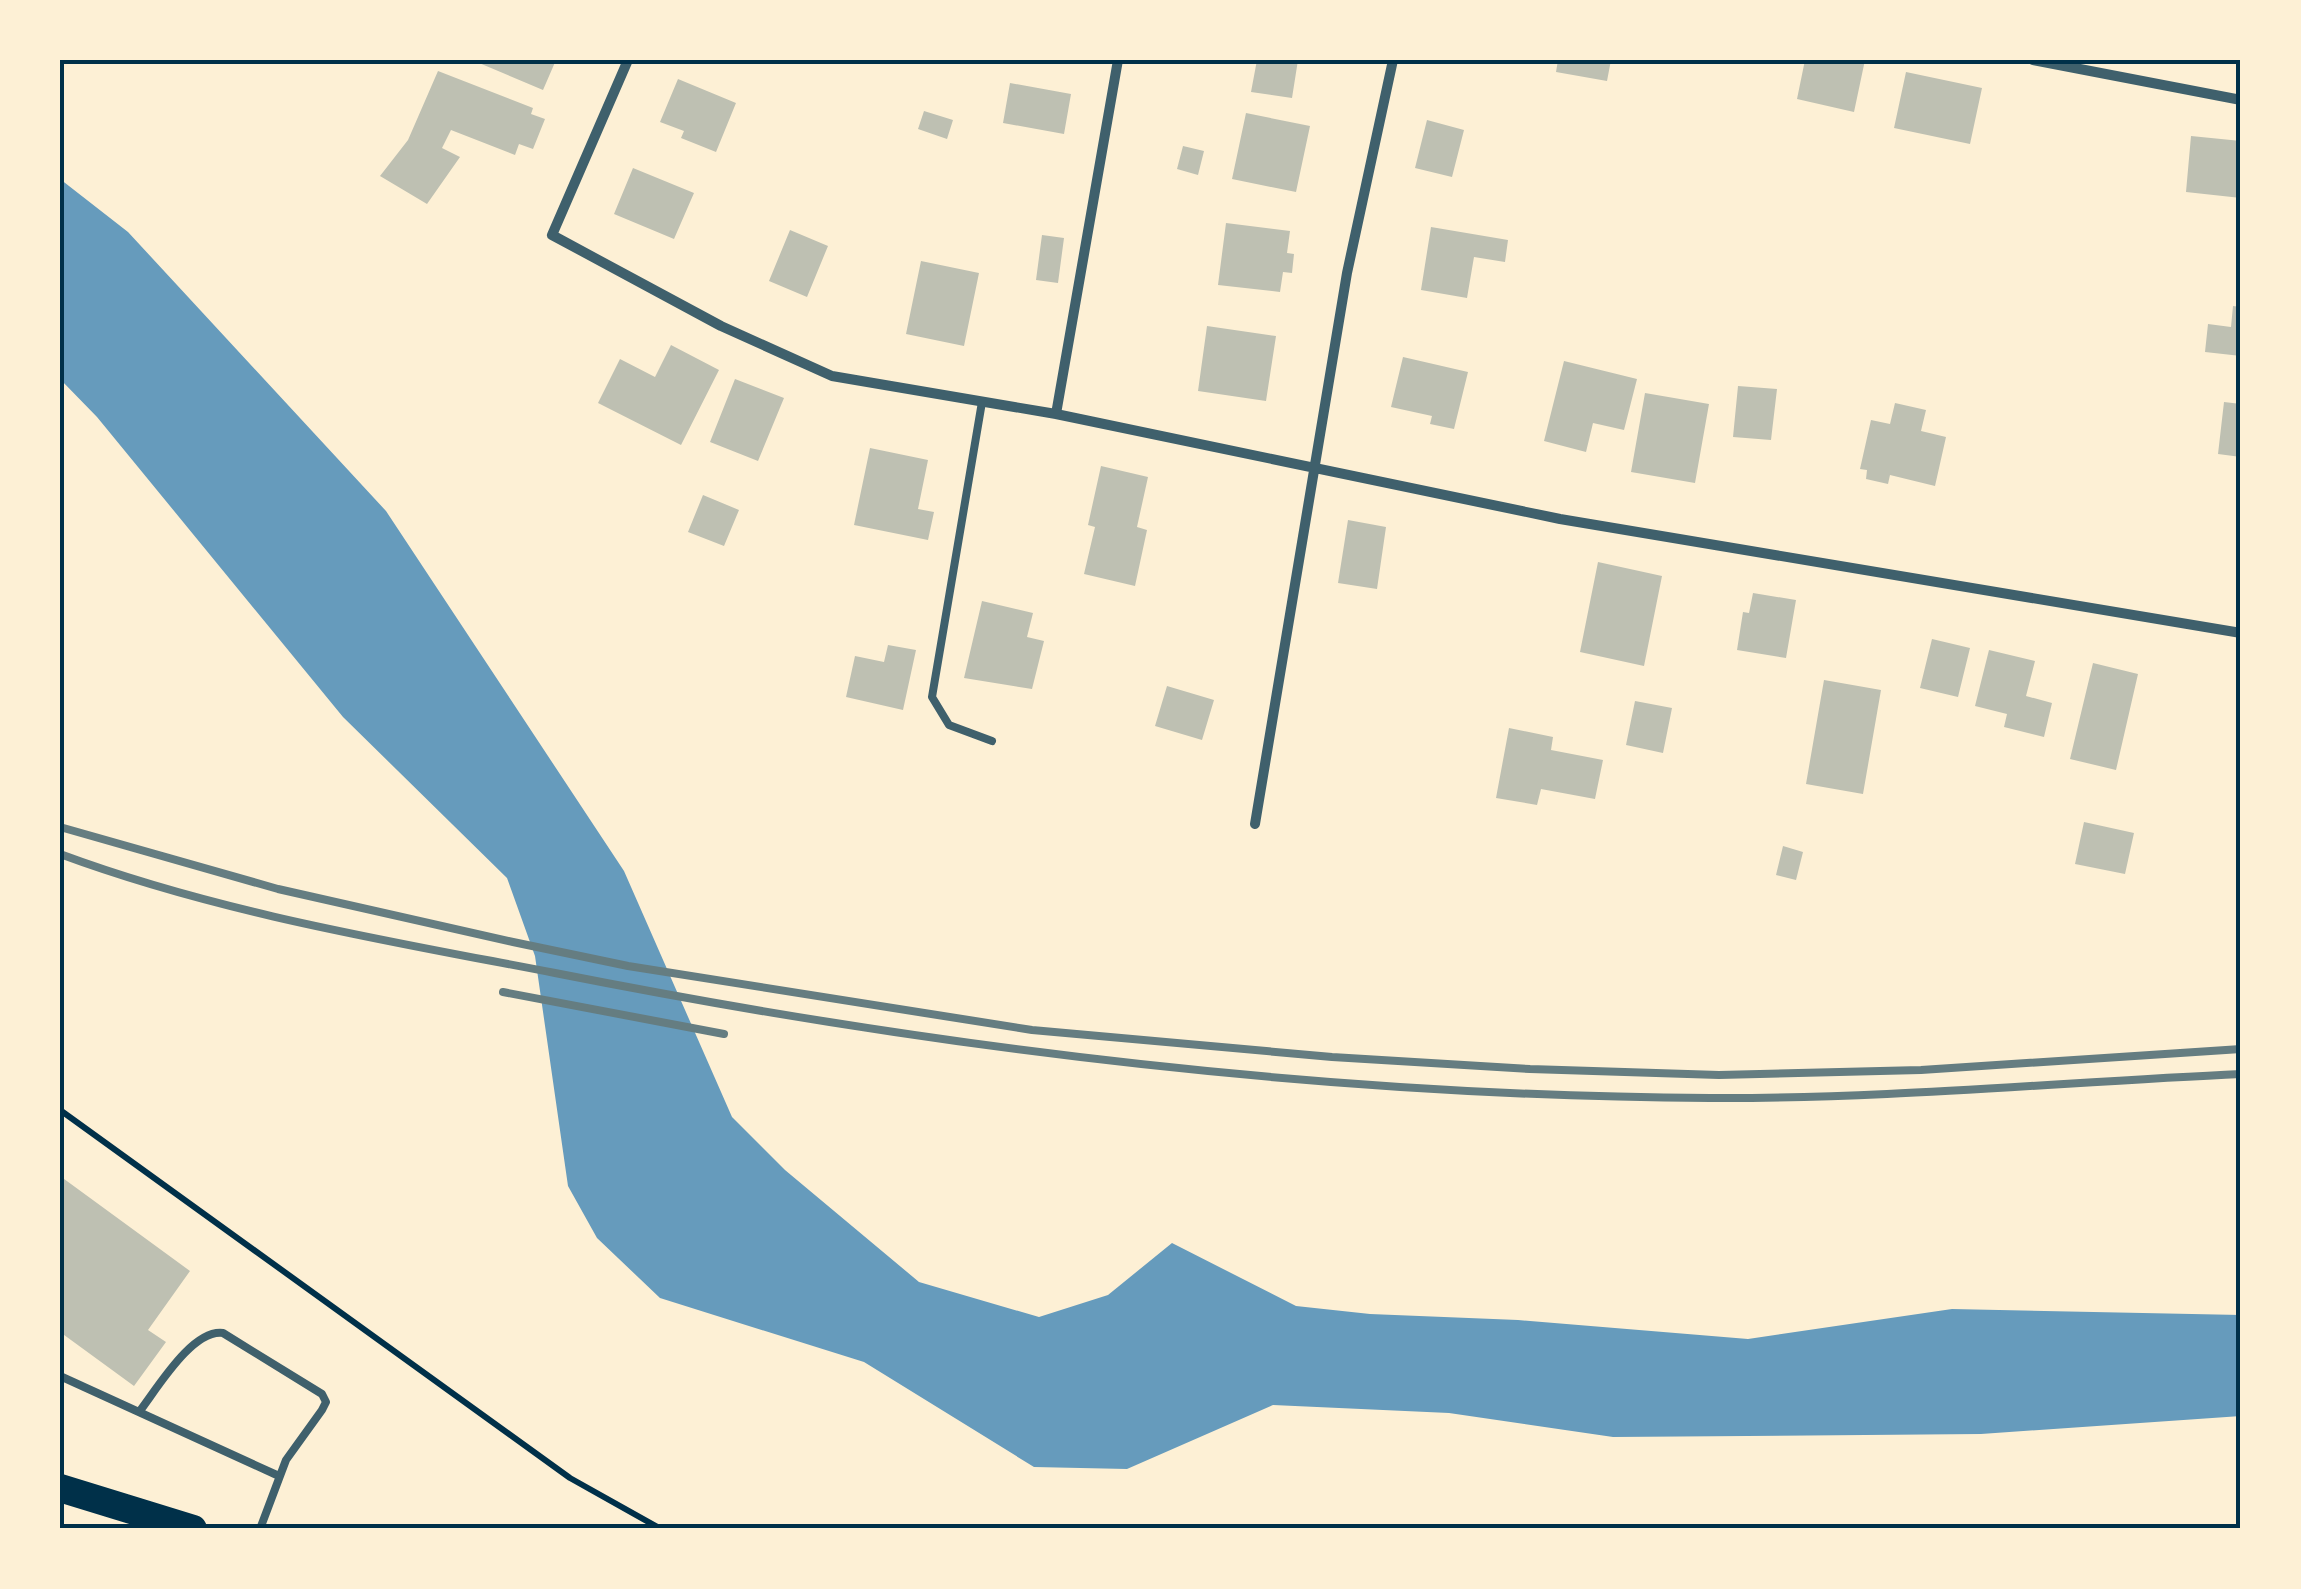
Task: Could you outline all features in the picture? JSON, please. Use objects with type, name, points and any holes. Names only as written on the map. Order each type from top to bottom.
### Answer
[{"type":"highway","points":[[60,1488],[192,1529]]},
{"type":"street","points":[[628,60],[552,235],[721,326],[832,376],[1056,414],[1560,519],[2241,632]]},
{"type":"street","points":[[1056,414],[1118,60]]},
{"type":"street","points":[[1254,824],[1347,273],[1392,60]]},
{"type":"street","points":[[2033,60],[2241,100]]},
{"type":"lane","points":[[982,402],[932,697],[949,725],[992,741]]},
{"type":"lane","points":[[139,1412],[195,1342],[212,1332],[223,1334],[322,1394],[326,1402],[279,1476],[260,1529]]},
{"type":"lane","points":[[60,1376],[279,1476]]},
{"type":"path","points":[[60,1110],[570,1478],[661,1529]]},
{"type":"water","points":[[60,179],[128,232],[386,511],[624,871],[732,1117],[785,1170],[919,1282],[1039,1317],[1108,1295],[1172,1243],[1296,1306],[1370,1314],[1518,1320],[1748,1339],[1952,1309],[2241,1315],[2241,1416],[1981,1434],[1613,1437],[1449,1413],[1273,1405],[1127,1469],[1034,1467],[864,1362],[660,1298],[597,1238],[568,1186],[535,956],[507,878],[343,717],[97,417],[60,379]]},
{"type":"building","points":[[472,60],[556,60],[543,90]]},
{"type":"building","points":[[1257,60],[1298,60],[1292,98],[1251,92]]},
{"type":"building","points":[[1558,60],[1611,60],[1607,81],[1556,72]]},
{"type":"building","points":[[1805,60],[1865,60],[1854,112],[1797,99]]},
{"type":"building","points":[[438,71],[533,108],[531,114],[545,119],[533,149],[519,144],[515,155],[451,130],[442,148],[460,157],[427,204],[380,176],[408,140]]},
{"type":"building","points":[[1906,72],[1982,88],[1970,144],[1894,128]]},
{"type":"building","points":[[678,79],[736,103],[716,152],[681,138],[684,131],[660,122]]},
{"type":"building","points":[[1010,83],[1071,94],[1064,134],[1003,123]]},
{"type":"building","points":[[924,111],[953,120],[947,139],[918,129]]},
{"type":"building","points":[[1246,113],[1310,126],[1296,192],[1232,179]]},
{"type":"building","points":[[1427,120],[1464,130],[1452,177],[1415,168]]},
{"type":"building","points":[[2191,136],[2241,141],[2241,198],[2186,192]]},
{"type":"building","points":[[1183,146],[1204,151],[1198,175],[1177,169]]},
{"type":"building","points":[[633,168],[694,193],[674,239],[614,214]]},
{"type":"building","points":[[1226,223],[1290,231],[1287,253],[1294,254],[1292,273],[1283,272],[1280,292],[1218,285]]},
{"type":"building","points":[[1431,227],[1508,240],[1505,262],[1474,257],[1467,298],[1421,290]]},
{"type":"building","points":[[790,230],[828,246],[807,297],[769,281]]},
{"type":"building","points":[[1042,235],[1064,238],[1058,283],[1036,280]]},
{"type":"building","points":[[921,261],[979,273],[964,346],[906,334]]},
{"type":"building","points":[[2233,306],[2241,307],[2241,356],[2205,352],[2208,324],[2231,327]]},
{"type":"building","points":[[1207,326],[1276,336],[1266,401],[1198,391]]},
{"type":"building","points":[[671,345],[719,370],[681,445],[598,403],[620,359],[655,377]]},
{"type":"building","points":[[1403,357],[1468,372],[1454,429],[1430,424],[1432,416],[1391,407]]},
{"type":"building","points":[[1564,361],[1637,379],[1624,430],[1593,423],[1586,452],[1544,441]]},
{"type":"building","points":[[735,379],[784,398],[758,461],[710,442]]},
{"type":"building","points":[[1738,386],[1777,389],[1771,440],[1733,437]]},
{"type":"building","points":[[1645,393],[1709,404],[1695,483],[1631,472]]},
{"type":"building","points":[[2224,402],[2241,404],[2241,457],[2218,454]]},
{"type":"building","points":[[1895,403],[1926,410],[1921,431],[1946,437],[1935,486],[1890,475],[1888,484],[1866,479],[1867,470],[1860,469],[1871,420],[1890,424]]},
{"type":"building","points":[[870,448],[928,460],[918,509],[934,512],[928,540],[854,525]]},
{"type":"building","points":[[1101,466],[1148,477],[1137,527],[1147,530],[1135,586],[1084,574],[1095,527],[1088,525]]},
{"type":"building","points":[[703,495],[739,510],[724,546],[688,532]]},
{"type":"building","points":[[1348,520],[1386,527],[1377,589],[1338,583]]},
{"type":"building","points":[[1598,562],[1662,576],[1644,666],[1580,652]]},
{"type":"building","points":[[1753,593],[1796,600],[1786,658],[1737,650],[1743,612],[1749,613]]},
{"type":"building","points":[[982,601],[1033,613],[1027,637],[1044,641],[1032,689],[964,678]]},
{"type":"building","points":[[1932,639],[1970,648],[1958,697],[1920,688]]},
{"type":"building","points":[[888,645],[916,650],[903,710],[846,697],[855,656],[884,662]]},
{"type":"building","points":[[1989,650],[2035,661],[2026,696],[2052,703],[2044,737],[2004,727],[2007,714],[1975,706]]},
{"type":"building","points":[[2093,663],[2138,674],[2116,770],[2070,759]]},
{"type":"building","points":[[1824,680],[1881,690],[1863,794],[1806,784]]},
{"type":"building","points":[[1167,686],[1214,700],[1202,740],[1155,726]]},
{"type":"building","points":[[1635,701],[1672,708],[1663,753],[1626,745]]},
{"type":"building","points":[[1509,728],[1553,737],[1551,750],[1603,760],[1595,799],[1541,789],[1537,805],[1496,798]]},
{"type":"building","points":[[2084,822],[2134,833],[2125,874],[2075,864]]},
{"type":"building","points":[[1783,846],[1803,852],[1796,880],[1776,875]]},
{"type":"building","points":[[60,1176],[190,1271],[148,1330],[166,1342],[134,1386],[60,1332]]},
{"type":"railway","points":[[60,827],[278,889],[513,942],[628,966],[1032,1030],[1332,1057],[1719,1075],[1921,1070],[2241,1049]]},
{"type":"railway","points":[[60,854],[243,909],[430,949],[841,1024],[1130,1063],[1420,1088],[1710,1098],[1909,1093],[2241,1074]]},
{"type":"railway","points":[[503,992],[724,1034]]}]
